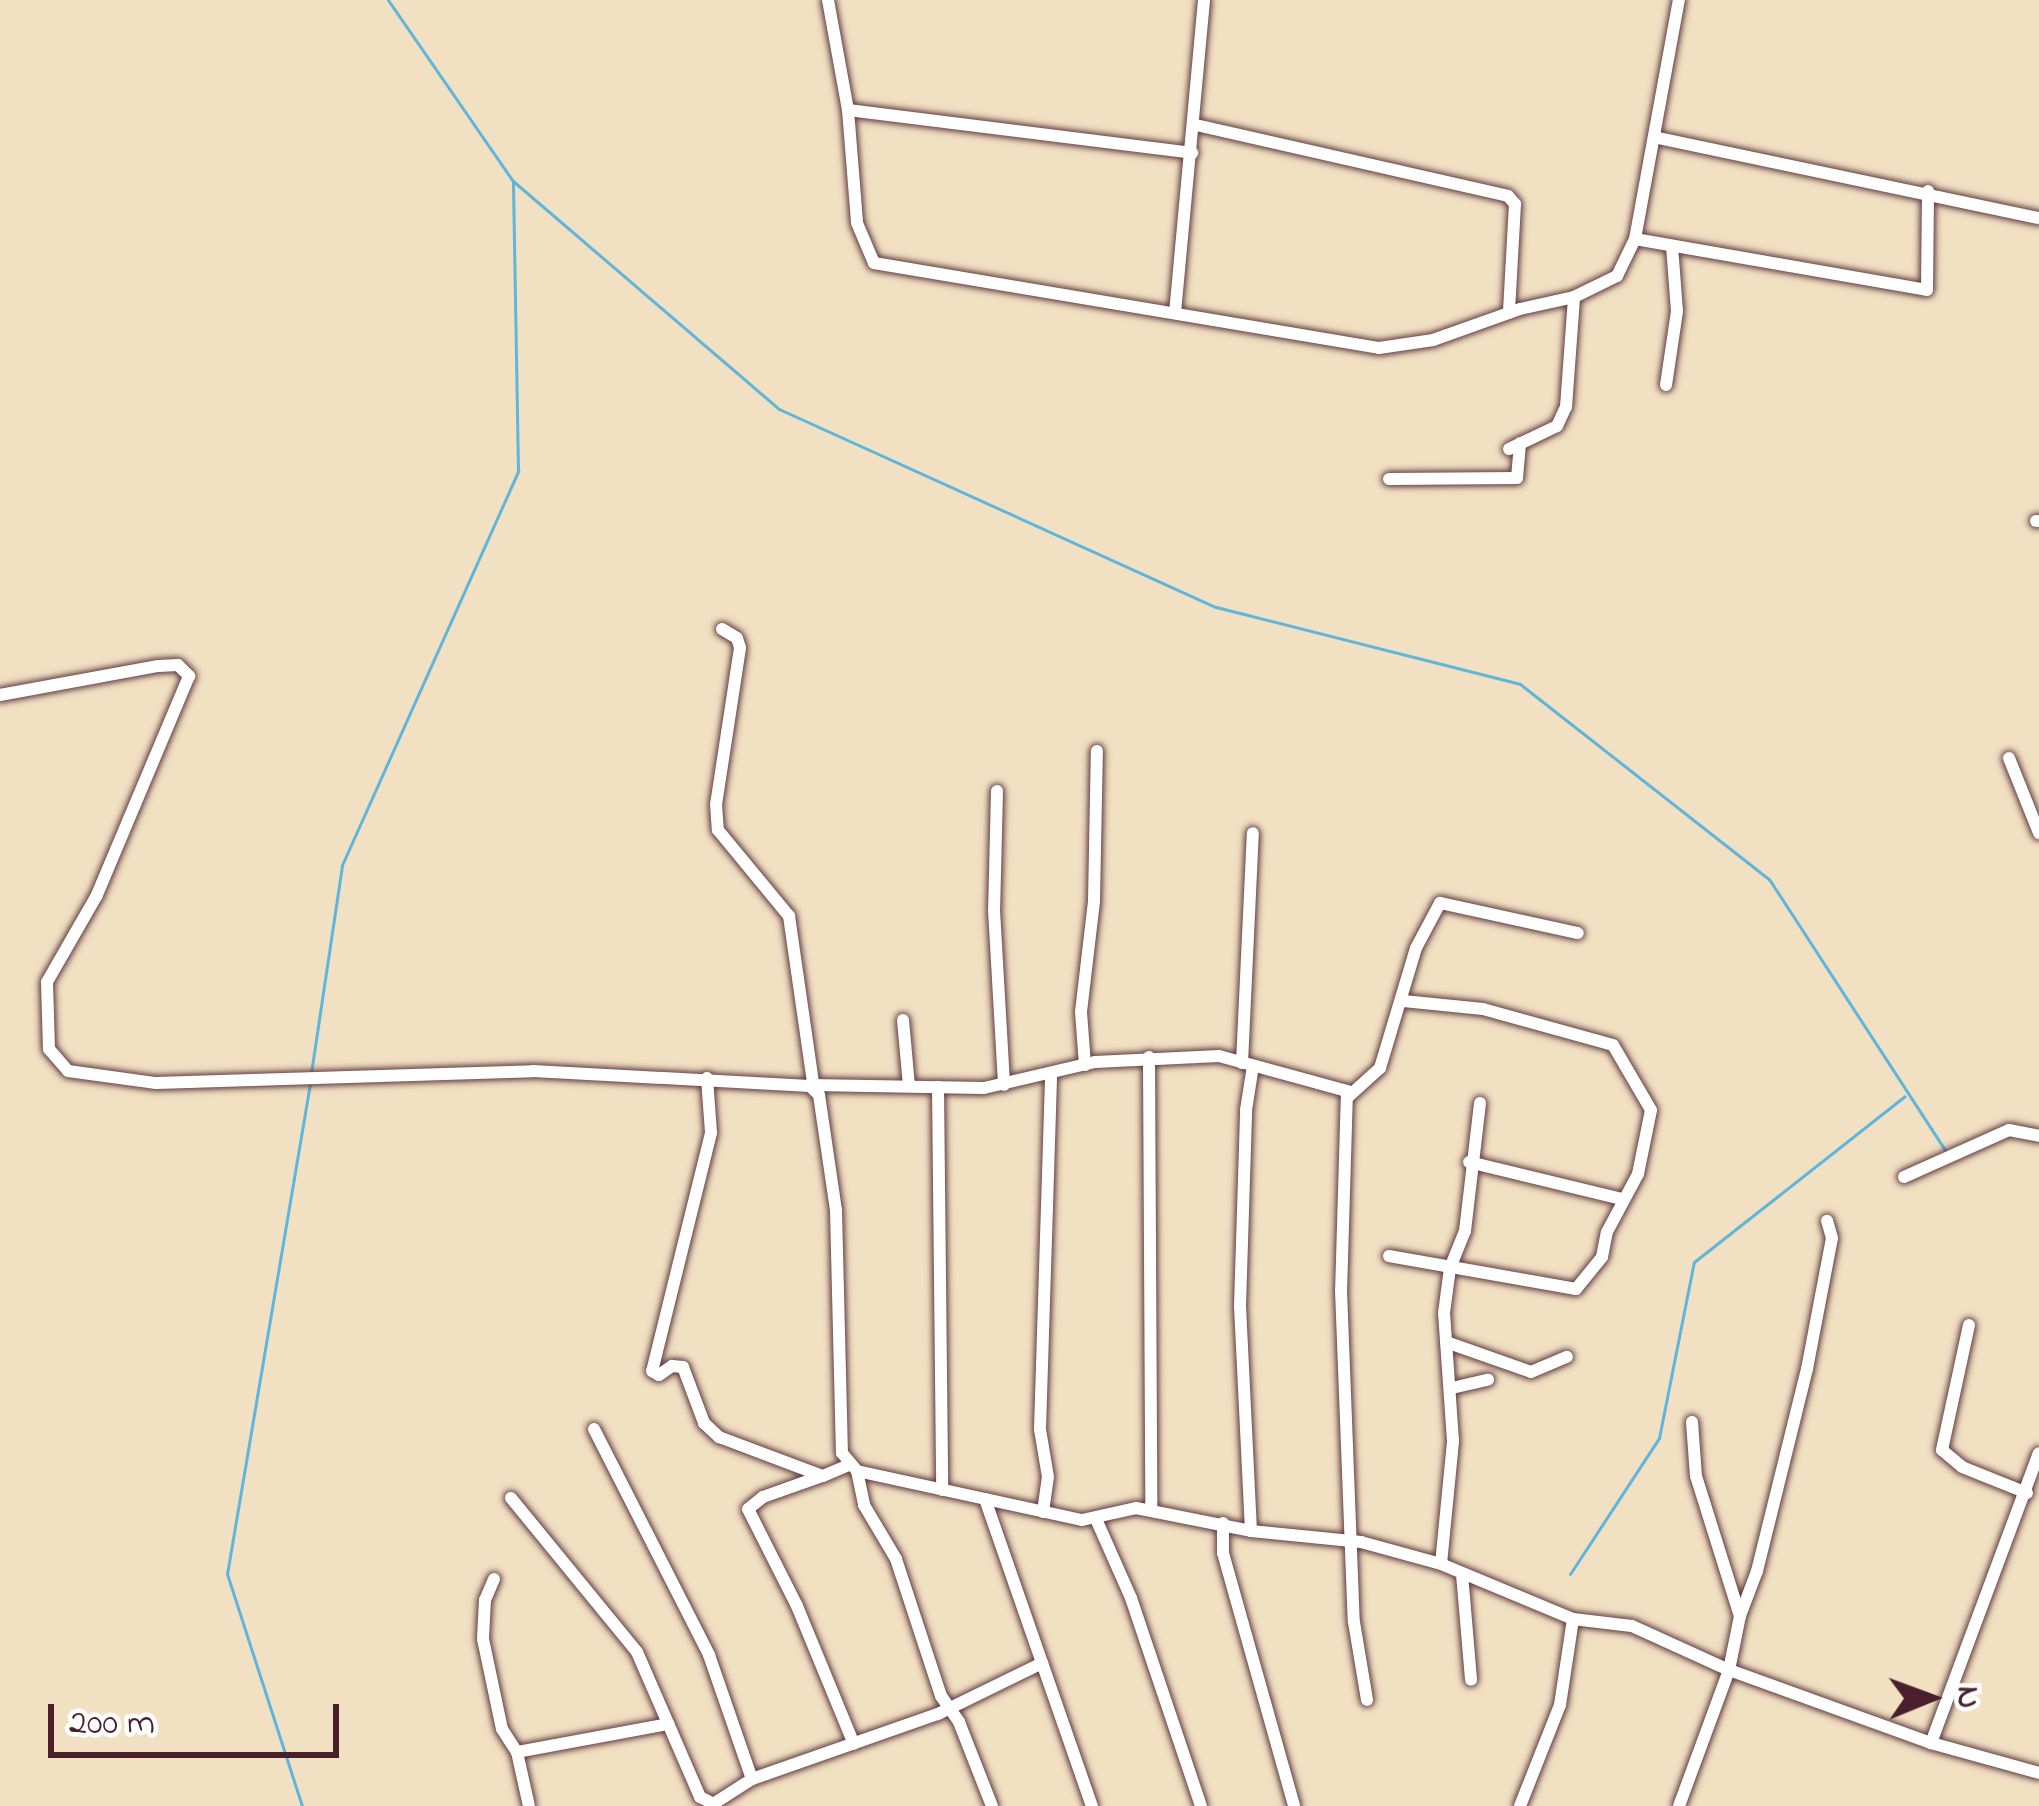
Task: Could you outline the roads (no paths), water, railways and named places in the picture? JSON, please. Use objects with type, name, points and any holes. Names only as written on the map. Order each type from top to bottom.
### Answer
[{"type":"street","points":[[828,0],[848,110],[856,223],[874,263],[1379,348],[1433,340],[1509,313],[1574,297],[1617,276],[1635,239],[1679,36],[1679,0]]},
{"type":"street","points":[[1175,313],[1196,125],[1192,85],[1204,0]]},
{"type":"street","points":[[848,110],[1192,152]]},
{"type":"street","points":[[1196,125],[1508,196],[1516,204],[1509,313]]},
{"type":"street","points":[[1654,136],[1928,190],[1976,208],[2039,218]]},
{"type":"street","points":[[1635,239],[1928,290],[1928,190]]},
{"type":"street","points":[[1666,386],[1677,310],[1672,246]]},
{"type":"street","points":[[1389,479],[1516,478],[1514,446],[1557,426],[1566,407],[1574,297]]},
{"type":"street","points":[[722,629],[737,638],[740,648],[716,804],[718,830],[789,916],[812,1084],[819,1095],[836,1210],[842,1453],[853,1468],[864,1505],[896,1559],[949,1708],[974,1753],[987,1805]]},
{"type":"street","points":[[0,695],[158,666],[178,665],[189,676],[97,895],[47,982],[50,1049],[68,1071],[156,1083],[238,1084],[533,1071],[938,1088],[1004,1085],[1085,1065],[1149,1057],[1219,1056],[1343,1088],[1349,1096],[1341,1290],[1354,1622],[1367,1700]]},
{"type":"street","points":[[1085,1065],[1081,1012],[1094,901],[1097,751]]},
{"type":"street","points":[[2009,758],[2039,833]]},
{"type":"street","points":[[997,791],[994,910],[1004,1085]]},
{"type":"street","points":[[1251,1531],[1240,1306],[1253,832]]},
{"type":"street","points":[[1349,1096],[1380,1068],[1416,948],[1440,903],[1578,933]]},
{"type":"street","points":[[1389,1256],[1576,1288],[1602,1257],[1622,1198],[1638,1174],[1651,1110],[1613,1045],[1483,1009],[1402,1000]]},
{"type":"street","points":[[903,1020],[909,1086]]},
{"type":"street","points":[[1149,1057],[1151,1509]]},
{"type":"street","points":[[1043,1512],[1048,1477],[1040,1430],[1051,1073]]},
{"type":"street","points":[[707,1078],[712,1111],[705,1164],[680,1274],[650,1364],[659,1375],[672,1366],[682,1367],[704,1423],[719,1437],[823,1476]]},
{"type":"street","points":[[938,1088],[942,1490]]},
{"type":"street","points":[[1442,1564],[1452,1388],[1446,1342],[1450,1268],[1465,1231],[1469,1162],[1480,1103]]},
{"type":"street","points":[[1904,1178],[2009,1130],[2039,1136]]},
{"type":"street","points":[[1469,1162],[1622,1198]]},
{"type":"street","points":[[1679,1806],[1729,1670],[1808,1370],[1832,1238],[1827,1221]]},
{"type":"street","points":[[1969,1324],[1942,1450],[1962,1467],[2027,1493]]},
{"type":"street","points":[[1446,1342],[1531,1372],[1567,1357]]},
{"type":"street","points":[[1452,1388],[1488,1380]]},
{"type":"street","points":[[1692,1422],[1696,1476],[1740,1616]]},
{"type":"street","points":[[594,1429],[709,1655],[752,1779]]},
{"type":"street","points":[[1931,1743],[2039,1453]]},
{"type":"street","points":[[854,1744],[796,1606],[748,1509],[763,1497],[853,1468],[1043,1512],[1096,1519],[1125,1508],[1151,1509],[1251,1531],[1353,1540],[1442,1564],[1573,1619],[1632,1626],[1729,1670],[1931,1743],[2039,1773]]},
{"type":"street","points":[[512,1498],[637,1652],[700,1798],[711,1805],[752,1779],[949,1708],[1042,1663]]},
{"type":"street","points":[[985,1499],[1092,1806]]},
{"type":"street","points":[[1096,1519],[1117,1559],[1201,1806]]},
{"type":"street","points":[[1223,1523],[1223,1553],[1294,1806]]},
{"type":"street","points":[[1462,1574],[1471,1680]]},
{"type":"street","points":[[494,1579],[485,1600],[483,1639],[502,1729],[517,1752],[530,1806]]},
{"type":"street","points":[[1520,1806],[1560,1705],[1573,1619]]},
{"type":"street","points":[[517,1752],[668,1724]]},
{"type":"waterway","points":[[388,0],[513,181],[779,409],[1216,607],[1520,684],[1769,879],[1945,1150]]},
{"type":"waterway","points":[[311,1073],[342,865],[518,471],[513,181]]},
{"type":"waterway","points":[[302,1806],[227,1574],[310,1083]]},
{"type":"waterway","points":[[1570,1574],[1659,1438],[1694,1262],[1905,1096]]}]
